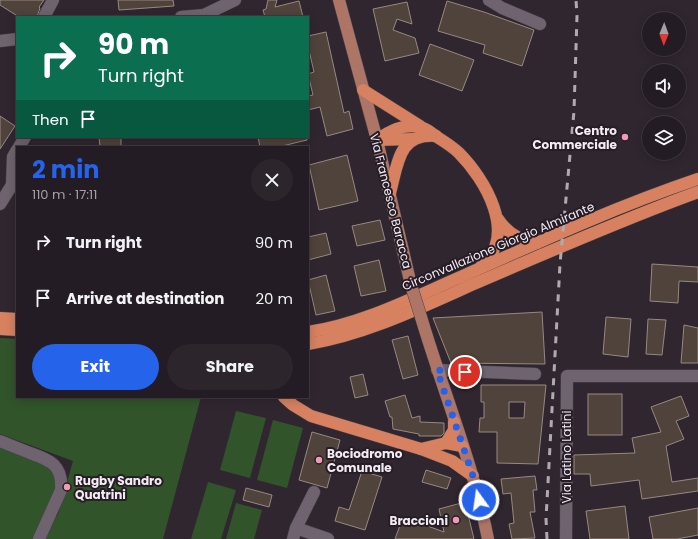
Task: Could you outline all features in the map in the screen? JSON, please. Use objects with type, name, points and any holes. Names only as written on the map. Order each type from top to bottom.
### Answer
[{"type":"highway","points":[[363,90],[431,132],[459,154],[480,178],[497,218],[498,237],[494,250],[485,263],[473,271]]},
{"type":"highway","points":[[377,140],[388,132],[399,127],[421,127]]},
{"type":"highway","points":[[390,193],[401,154],[406,145],[413,139],[423,135],[436,136]]},
{"type":"highway","points":[[377,140],[413,139]]},
{"type":"highway","name":"Circonvallazione Giorgio Almirante","points":[[309,332],[324,330],[362,319],[537,243],[645,199],[698,180]]},
{"type":"highway","points":[[309,344],[351,334],[403,315],[618,224],[698,192]]},
{"type":"highway","points":[[497,218],[512,234],[525,240],[537,243]]},
{"type":"highway","points":[[0,318],[16,319]]},
{"type":"highway","points":[[0,329],[16,330]]},
{"type":"highway","points":[[285,398],[311,416],[421,449],[452,461],[473,476]]},
{"type":"highway","points":[[446,443],[454,430],[454,422]]},
{"type":"highway","points":[[421,449],[446,443],[462,446],[464,452],[452,461]]},
{"type":"main road","name":"Via Francesco Baracca","points":[[339,0],[377,140],[412,285],[437,370],[473,476],[488,539]]},
{"type":"street","points":[[45,16],[53,0]]},
{"type":"street","points":[[192,16],[204,15],[235,0]]},
{"type":"street","points":[[489,0],[502,8],[540,24]]},
{"type":"street","points":[[0,41],[16,39]]},
{"type":"street","points":[[0,204],[12,185],[13,157],[16,152]]},
{"type":"street","points":[[437,370],[534,374]]},
{"type":"street","name":"Via Latino Latini","points":[[566,539],[566,376],[698,376]]},
{"type":"street","points":[[0,441],[49,460],[59,472],[62,483],[61,490],[39,539]]},
{"type":"street","points":[[314,492],[295,534],[328,539]]},
{"type":"green space","points":[[0,338],[16,339],[16,398],[201,398],[163,539],[43,539],[58,514],[73,461],[0,434]]},
{"type":"green space","points":[[236,411],[266,418],[250,478],[220,470]]},
{"type":"green space","points":[[273,420],[303,428],[287,488],[257,480]]},
{"type":"green space","points":[[0,441],[49,460],[61,477],[39,539],[0,539]]},
{"type":"green space","points":[[208,482],[236,490],[221,539],[191,539]]},
{"type":"green space","points":[[236,503],[262,510],[254,539],[226,539]]},
{"type":"building","points":[[0,0],[44,0],[39,7],[37,16],[17,16],[0,5]]},
{"type":"building","points":[[118,0],[173,0],[174,6],[119,10]]},
{"type":"building","points":[[268,0],[277,0],[275,7],[299,1],[303,16],[265,16],[263,10],[266,9]]},
{"type":"building","points":[[447,1],[484,12],[534,30],[522,66],[483,53],[485,45],[438,31]]},
{"type":"building","points":[[407,2],[412,24],[397,19],[393,30],[415,38],[419,53],[385,61],[373,9]]},
{"type":"building","points":[[326,32],[344,113],[349,111],[353,129],[327,136],[320,107],[309,110],[309,96],[313,95],[309,74],[314,72],[309,50],[309,36]]},
{"type":"building","points":[[430,44],[474,60],[462,91],[419,75]]},
{"type":"building","points":[[0,116],[15,126],[0,149]]},
{"type":"building","points":[[99,138],[121,138],[121,146],[100,146]]},
{"type":"building","points":[[258,138],[307,138],[307,140],[282,146],[260,146]]},
{"type":"building","points":[[347,155],[358,201],[319,210],[309,165]]},
{"type":"building","points":[[380,220],[385,240],[357,246],[352,226]]},
{"type":"building","points":[[326,233],[331,254],[309,260],[309,237]]},
{"type":"building","points":[[379,260],[386,291],[361,296],[354,266]]},
{"type":"building","points":[[652,264],[698,267],[698,282],[679,281],[678,303],[650,301]]},
{"type":"building","points":[[326,275],[335,311],[316,315],[309,280]]},
{"type":"building","points":[[542,312],[545,364],[451,363],[433,318]]},
{"type":"building","points":[[606,317],[631,319],[628,357],[603,354]]},
{"type":"building","points":[[648,319],[666,320],[662,355],[646,354]]},
{"type":"building","points":[[684,325],[698,328],[698,363],[681,363]]},
{"type":"building","points":[[408,336],[418,375],[403,379],[392,340]]},
{"type":"building","points":[[363,374],[368,395],[355,398],[350,377]]},
{"type":"building","points":[[481,385],[546,385],[538,464],[497,463],[497,432],[479,432],[480,418],[484,418],[484,402],[481,402]],"holes":[[[509,402],[525,402],[524,418],[509,418]]]},
{"type":"building","points":[[588,394],[622,394],[622,435],[588,435]]},
{"type":"building","points":[[405,395],[412,418],[420,416],[420,422],[444,423],[444,433],[441,436],[419,436],[419,434],[393,429],[392,417],[390,417],[385,401]]},
{"type":"building","points":[[681,396],[689,416],[676,421],[684,439],[666,446],[672,482],[698,478],[698,491],[642,499],[639,480],[591,486],[590,474],[574,474],[574,455],[635,453],[632,438],[661,432],[651,407]]},
{"type":"building","name":"Bociodromo Comunale","points":[[312,432],[340,440],[327,488],[299,480]]},
{"type":"building","points":[[426,470],[451,478],[447,489],[422,482]]},
{"type":"building","points":[[362,471],[382,477],[365,530],[335,521],[339,507],[349,510]]},
{"type":"building","points":[[535,476],[537,490],[533,490],[535,512],[530,512],[535,538],[512,539],[509,524],[514,523],[511,493],[503,494],[501,479]]},
{"type":"building","points":[[246,488],[272,495],[269,507],[243,500]]},
{"type":"building","points":[[465,502],[474,539],[395,539],[403,517],[444,532],[439,509]]},
{"type":"building","points":[[625,506],[629,539],[590,539],[586,511]]},
{"type":"building","points":[[698,508],[698,535],[677,539],[653,539],[649,517]]},
{"type":"railway","points":[[547,539],[546,519],[560,264],[574,111],[577,16],[576,0]]},
{"type":"place","name":"Centro Commerciale","points":[[625,137]]},
{"type":"place","name":"Bociodromo Comunale","points":[[319,460]]},
{"type":"place","name":"Rugby Sandro Quatrini","points":[[67,487]]},
{"type":"place","name":"Braccioni","points":[[456,520]]},
{"type":"route","points":[[465,372],[437,370],[473,476],[479,500]]}]
